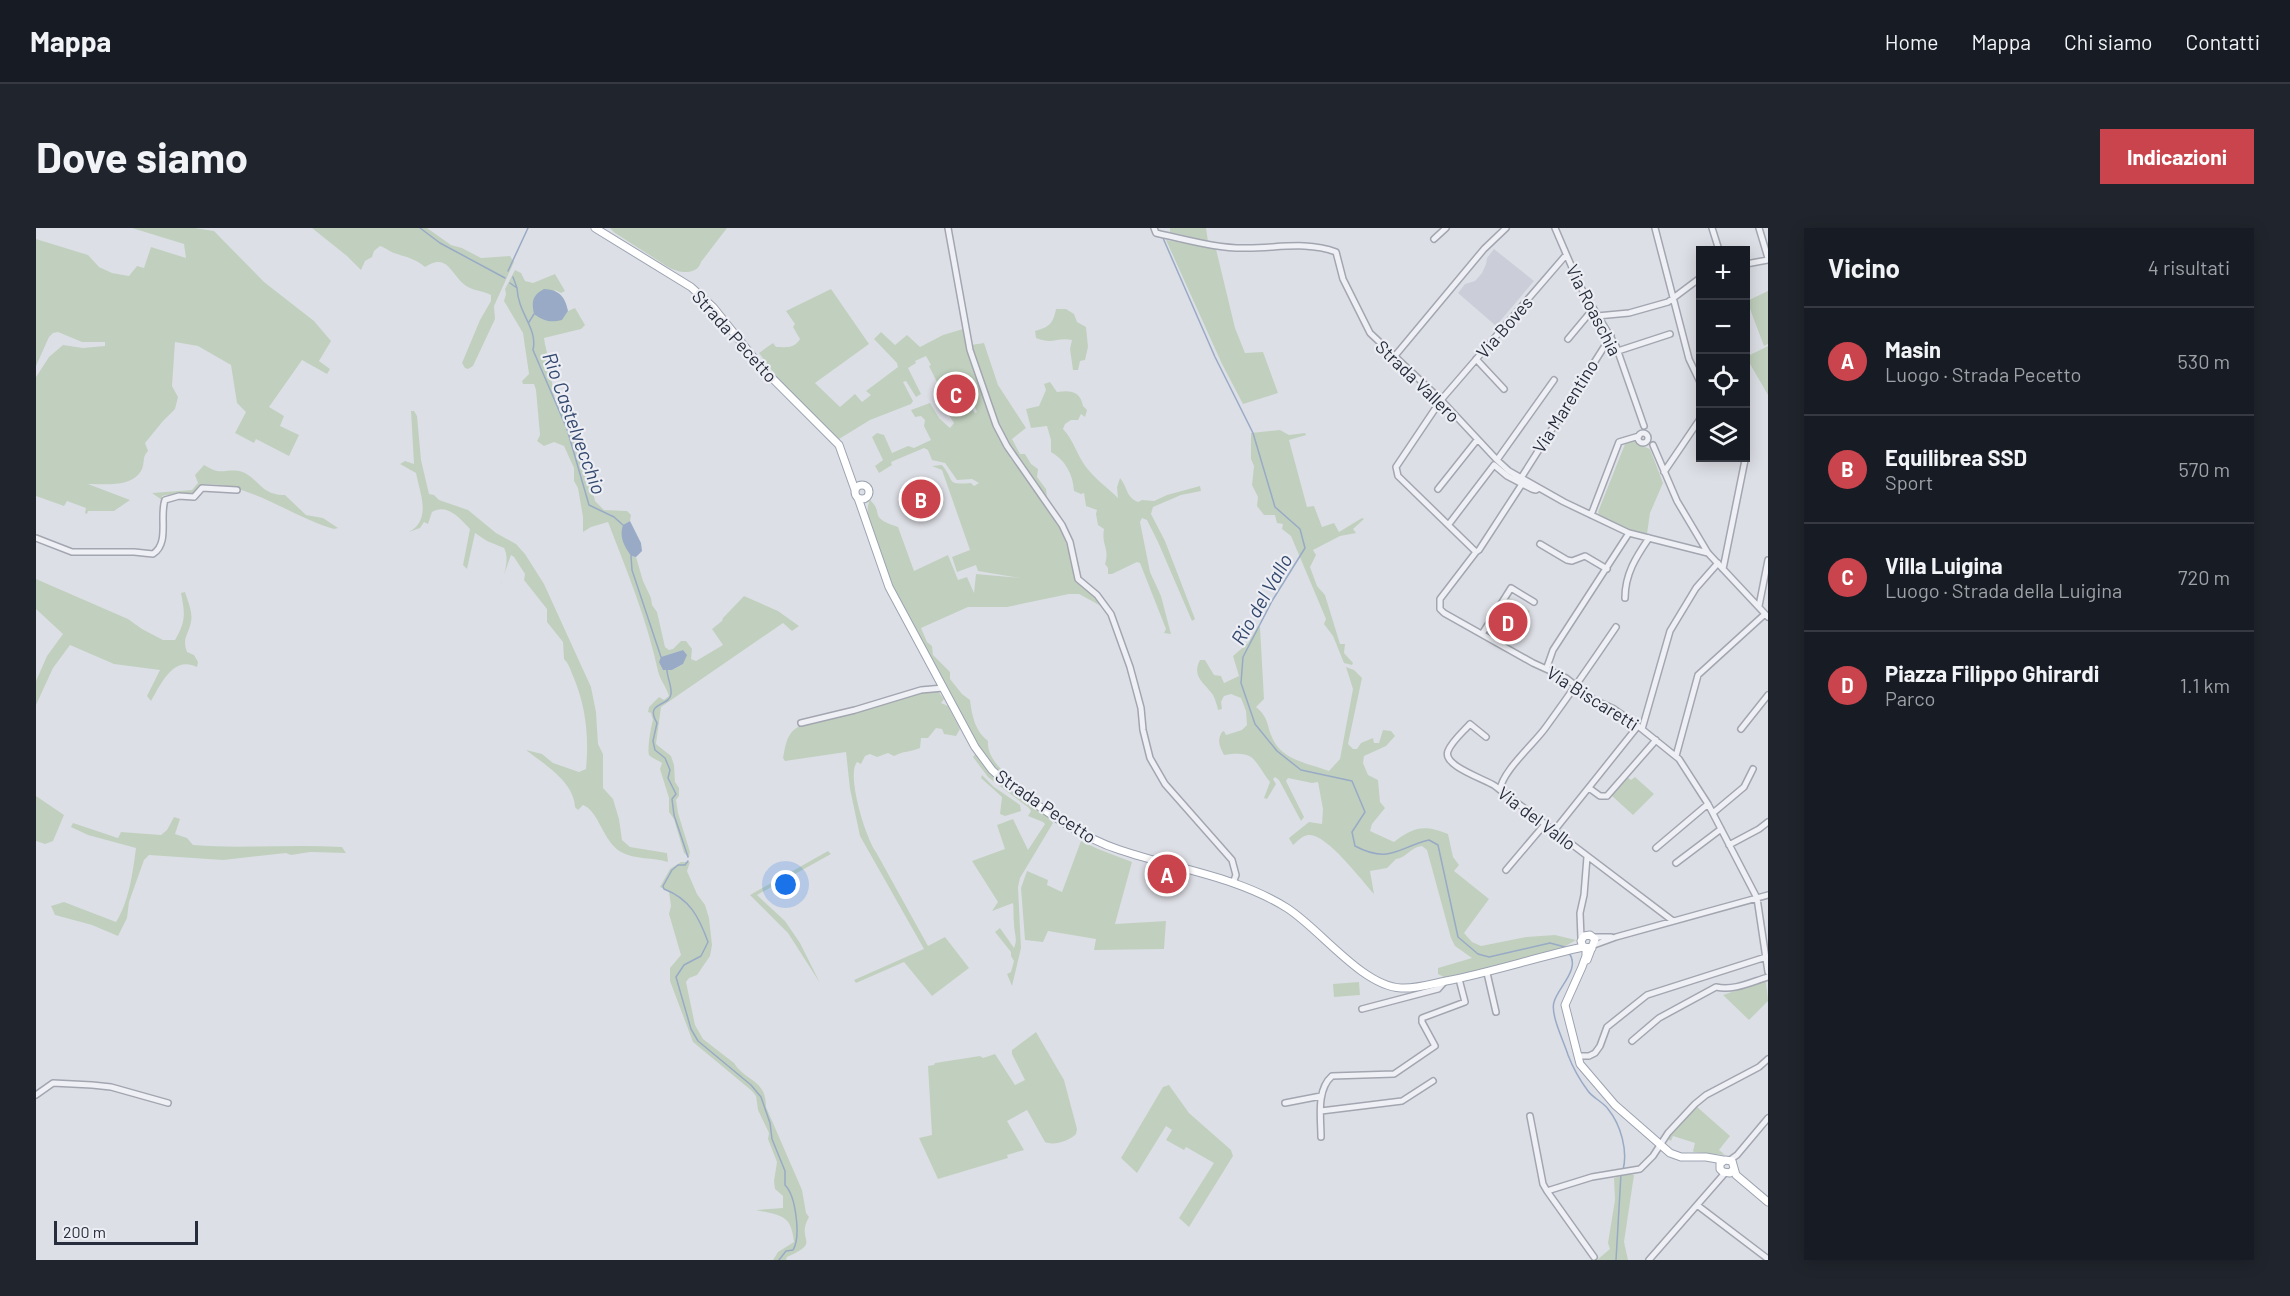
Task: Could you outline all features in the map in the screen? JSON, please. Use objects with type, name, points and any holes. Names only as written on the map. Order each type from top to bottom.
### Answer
[{"type":"main road","name":"Strada Pecetto","points":[[595,228],[702,295],[761,367],[828,431],[839,445],[889,587],[982,758],[992,771],[1017,790],[1099,842],[1233,883],[1288,909],[1337,951],[1385,985],[1414,988],[1487,973],[1580,946],[1584,936],[1592,936]]},
{"type":"main road","name":"Strada Pecetto","points":[[849,471],[869,490],[865,519]]},
{"type":"main road","points":[[855,490],[862,485]]},
{"type":"main road","points":[[858,498],[867,498]]},
{"type":"main road","points":[[1592,936],[1580,946],[1586,956],[1565,1005],[1582,1066],[1610,1100],[1675,1156],[1727,1167],[1768,1202]]},
{"type":"street","points":[[948,228],[970,351],[996,425],[1007,446],[1062,525],[1070,542],[1078,579],[1096,595],[1111,614],[1133,677],[1150,758],[1165,783],[1232,860],[1236,875],[1233,883]]},
{"type":"street","name":"Strada Vallero","points":[[1154,228],[1156,233],[1162,235],[1236,248],[1284,245],[1328,249],[1336,252],[1343,279],[1370,333],[1441,400],[1477,440],[1521,481],[1629,533],[1708,553]]},
{"type":"street","points":[[1434,239],[1446,228]]},
{"type":"street","points":[[1394,357],[1484,249],[1506,228]]},
{"type":"street","name":"Via Roaschia","points":[[1555,228],[1593,309],[1618,351],[1644,426],[1644,437]]},
{"type":"street","points":[[1655,228],[1689,359],[1696,372]]},
{"type":"street","points":[[1712,228],[1718,246]]},
{"type":"street","points":[[1750,263],[1768,259],[1759,228]]},
{"type":"street","name":"Via Boves","points":[[1441,400],[1566,255]]},
{"type":"street","points":[[1597,315],[1630,312],[1674,298],[1696,284]]},
{"type":"street","points":[[1568,339],[1593,309]]},
{"type":"street","points":[[1618,351],[1670,334]]},
{"type":"street","name":"Via Marentino","points":[[1476,552],[1611,336]]},
{"type":"street","points":[[1476,359],[1504,389]]},
{"type":"street","points":[[1497,460],[1554,380]]},
{"type":"street","points":[[1441,400],[1396,466],[1396,471],[1398,476],[1476,552]]},
{"type":"street","points":[[1664,472],[1696,426]]},
{"type":"street","points":[[1591,515],[1619,442],[1644,437],[1653,445],[1664,472],[1708,553],[1767,615],[1698,675],[1676,756]]},
{"type":"street","points":[[1438,489],[1477,440]]},
{"type":"street","points":[[1723,569],[1744,462]]},
{"type":"street","points":[[1449,524],[1494,465],[1521,481]]},
{"type":"street","points":[[36,538],[72,552],[153,554],[158,551],[161,543],[165,500],[179,496],[194,497],[202,488],[237,490]]},
{"type":"street","points":[[1546,667],[1553,650],[1629,533]]},
{"type":"street","points":[[1625,598],[1626,581],[1631,568],[1649,538]]},
{"type":"street","points":[[1540,544],[1567,560],[1572,561],[1585,556],[1607,568]]},
{"type":"street","name":"Via Biscaretti","points":[[1476,552],[1440,599],[1439,604],[1444,613],[1577,685],[1594,700],[1614,709],[1640,727],[1676,756],[1708,804],[1757,898],[1768,972]]},
{"type":"street","points":[[1759,606],[1768,560]]},
{"type":"street","points":[[1554,831],[1640,727],[1670,631],[1696,588],[1718,564]]},
{"type":"street","points":[[1482,634],[1511,588],[1534,602]]},
{"type":"street","points":[[1500,790],[1501,783],[1519,758],[1545,729],[1616,627]]},
{"type":"street","points":[[801,723],[921,690],[944,688]]},
{"type":"street","points":[[1741,729],[1768,695]]},
{"type":"street","name":"Via del Vallo","points":[[1486,737],[1470,724],[1449,748],[1446,754],[1448,759],[1463,771],[1489,782],[1673,921]]},
{"type":"street","points":[[1589,788],[1600,796],[1607,796],[1656,740]]},
{"type":"street","points":[[1713,813],[1744,787],[1753,769]]},
{"type":"street","points":[[1656,848],[1708,804]]},
{"type":"street","points":[[1729,845],[1768,822]]},
{"type":"street","points":[[1506,870],[1545,824]]},
{"type":"street","points":[[1676,863],[1721,829]]},
{"type":"street","points":[[1587,857],[1580,946],[1768,895]]},
{"type":"street","points":[[1581,919],[1592,936],[1616,937]]},
{"type":"street","points":[[1578,1056],[1589,1056],[1595,1053],[1607,1027],[1647,995],[1766,957]]},
{"type":"street","points":[[1487,973],[1496,1012]]},
{"type":"street","points":[[1632,1041],[1659,1018],[1716,987],[1736,988],[1768,977]]},
{"type":"street","points":[[1321,1137],[1321,1096],[1329,1078],[1332,1076],[1394,1074],[1435,1046],[1422,1018],[1466,1002],[1459,979]]},
{"type":"street","points":[[1362,1010],[1438,989],[1445,981]]},
{"type":"street","points":[[1546,1191],[1644,1166],[1668,1133],[1706,1095],[1747,1074],[1768,1059]]},
{"type":"street","points":[[1321,1111],[1402,1101],[1432,1081]]},
{"type":"street","points":[[36,1095],[53,1083],[92,1085],[168,1103]]},
{"type":"street","points":[[1285,1103],[1321,1096]]},
{"type":"street","points":[[1530,1116],[1546,1191],[1594,1257]]},
{"type":"street","points":[[1649,1260],[1768,1118]]},
{"type":"street","points":[[1697,1205],[1768,1259]]},
{"type":"shaded area","points":[[1494,249],[1534,281],[1496,326],[1458,293],[1465,284],[1475,281],[1482,273],[1487,258]]},
{"type":"green space","points":[[132,228],[195,228],[214,231],[264,282],[314,321],[331,341],[319,361],[330,369],[327,374],[302,360],[269,407],[284,416],[280,426],[299,435],[289,456],[256,439],[254,443],[235,433],[246,412],[237,403],[231,365],[198,346],[175,342],[172,386],[178,397],[175,409],[145,443],[148,451],[142,469],[132,479],[118,484],[88,484],[130,500],[114,511],[88,511],[87,514],[85,513],[86,508],[67,501],[64,506],[36,496],[36,377],[49,357],[63,345],[83,348],[105,346],[105,342],[82,342],[58,332],[53,333],[36,366],[36,239],[88,255],[99,267],[112,273],[129,276],[137,266],[144,268],[151,247],[186,258],[184,244]]},
{"type":"green space","points":[[312,228],[427,228],[451,245],[481,258],[510,256],[514,262],[494,306],[495,319],[473,366],[468,369],[462,363],[480,320],[491,301],[491,295],[462,283],[445,264],[439,262],[425,267],[380,246],[374,251],[372,257],[365,261],[361,270]]},
{"type":"green space","points":[[610,228],[727,228],[696,270],[687,272],[668,267]]},
{"type":"green space","points":[[1170,228],[1206,228],[1208,241],[1170,232]]},
{"type":"green space","points":[[1166,240],[1216,249],[1235,328],[1245,353],[1263,352],[1278,393],[1243,404],[1222,364]]},
{"type":"green space","points":[[515,270],[521,273],[525,281],[533,283],[555,274],[565,291],[561,293],[555,290],[562,320],[568,311],[575,308],[585,325],[581,329],[544,338],[554,394],[559,408],[569,419],[587,469],[595,501],[604,510],[627,511],[631,515],[630,521],[623,525],[631,556],[636,557],[652,605],[657,612],[665,647],[669,650],[673,649],[681,641],[686,641],[692,649],[691,659],[696,661],[723,645],[712,629],[744,596],[778,611],[799,626],[792,631],[783,623],[661,707],[656,744],[671,756],[674,765],[675,782],[679,788],[679,796],[676,800],[678,813],[690,852],[689,857],[684,853],[674,819],[669,812],[669,798],[660,769],[662,763],[649,755],[653,720],[651,713],[648,712],[649,707],[659,697],[664,700],[669,696],[659,674],[642,614],[608,522],[583,532],[583,517],[578,488],[574,481],[574,468],[564,446],[554,442],[544,446],[537,441],[540,435],[536,390],[534,384],[523,384],[522,381],[529,374],[523,333],[504,301],[505,289]],"holes":[[[683,650],[683,664],[672,670],[663,670],[662,657]]]},
{"type":"green space","points":[[831,289],[869,344],[815,383],[840,407],[855,394],[862,402],[871,395],[866,391],[898,367],[897,363],[874,339],[881,332],[895,345],[907,335],[920,347],[943,335],[963,329],[977,377],[1011,453],[1010,458],[1017,463],[1052,510],[1074,562],[1076,578],[1103,607],[1079,594],[1069,594],[1007,607],[968,607],[921,628],[927,642],[932,646],[933,655],[950,672],[950,679],[962,694],[970,700],[975,723],[980,733],[988,741],[989,750],[998,766],[1036,797],[1035,800],[1002,775],[976,746],[898,599],[876,549],[868,521],[870,500],[879,518],[898,527],[914,571],[948,555],[958,580],[967,577],[974,593],[976,574],[1020,578],[978,571],[976,565],[957,572],[952,557],[970,550],[942,470],[932,466],[942,465],[954,483],[971,483],[974,486],[979,483],[972,479],[957,480],[945,463],[932,460],[928,450],[924,448],[891,462],[892,465],[879,473],[875,466],[883,460],[872,437],[877,433],[884,435],[892,453],[908,446],[914,448],[931,440],[924,426],[925,420],[921,416],[915,417],[911,410],[930,403],[939,418],[950,428],[954,423],[947,412],[953,408],[956,412],[969,404],[975,413],[977,412],[968,391],[970,389],[962,374],[939,386],[926,356],[915,361],[916,363],[908,368],[921,394],[916,397],[906,381],[903,382],[913,401],[911,404],[870,420],[839,439],[783,385],[759,353],[773,343],[776,347],[790,347],[795,344],[800,339],[793,327],[795,324],[786,311]]},
{"type":"green space","points":[[1768,291],[1768,344],[1764,346],[1750,309],[1750,300]]},
{"type":"green space","points":[[1056,309],[1066,309],[1074,314],[1077,322],[1086,327],[1088,347],[1085,360],[1080,361],[1078,370],[1073,370],[1070,349],[1072,340],[1047,341],[1036,338],[1035,331],[1050,324]]},
{"type":"green space","points":[[984,343],[998,385],[1026,428],[1012,439],[1020,454],[1025,454],[1031,464],[1038,469],[1037,477],[1046,489],[1047,497],[1017,456],[1000,427],[971,345]]},
{"type":"green space","points":[[1768,346],[1768,395],[1750,364],[1750,355]]},
{"type":"green space","points":[[1050,382],[1057,392],[1067,391],[1080,397],[1087,410],[1085,417],[1081,414],[1078,420],[1071,420],[1065,424],[1063,429],[1070,437],[1086,467],[1118,498],[1117,487],[1120,478],[1129,495],[1138,502],[1154,501],[1200,486],[1201,491],[1181,495],[1153,507],[1151,514],[1165,541],[1195,619],[1192,621],[1147,520],[1142,518],[1140,522],[1150,572],[1161,596],[1171,634],[1164,633],[1166,629],[1140,563],[1137,562],[1108,574],[1105,564],[1107,554],[1104,529],[1098,525],[1097,510],[1086,506],[1084,493],[1074,491],[1067,468],[1051,452],[1051,440],[1047,426],[1031,428],[1026,409],[1039,406],[1046,390],[1044,384]]},
{"type":"green space","points":[[411,411],[414,411],[417,416],[421,460],[429,494],[468,510],[496,533],[516,544],[544,584],[591,687],[596,712],[598,744],[603,754],[603,788],[613,799],[622,840],[630,847],[667,853],[668,862],[621,852],[610,841],[588,808],[583,805],[578,810],[575,807],[569,790],[557,774],[526,750],[542,754],[553,763],[579,772],[586,769],[587,733],[584,710],[577,687],[564,659],[563,642],[547,622],[547,609],[524,580],[525,574],[511,555],[503,576],[507,559],[504,548],[475,533],[467,569],[463,565],[470,529],[453,513],[443,509],[432,512],[428,524],[424,522],[420,528],[409,532],[420,520],[423,505],[416,473],[400,464],[405,461],[414,464]]},
{"type":"green space","points":[[1280,430],[1289,435],[1305,433],[1306,435],[1289,440],[1307,507],[1314,506],[1322,527],[1334,523],[1339,532],[1362,518],[1364,519],[1353,529],[1356,533],[1340,536],[1313,550],[1316,555],[1310,567],[1317,586],[1325,595],[1340,644],[1345,644],[1344,653],[1353,663],[1352,665],[1344,663],[1333,636],[1324,624],[1326,619],[1291,536],[1282,529],[1283,524],[1277,523],[1275,515],[1264,515],[1257,506],[1258,497],[1252,485],[1254,466],[1251,459],[1251,433]]},
{"type":"green space","points":[[1635,440],[1650,449],[1663,483],[1650,513],[1647,534],[1629,529],[1599,515],[1598,512],[1625,444]]},
{"type":"green space","points":[[204,465],[217,471],[234,470],[245,473],[271,493],[285,495],[306,515],[323,518],[338,528],[334,529],[317,523],[254,494],[220,485],[202,484],[195,493],[166,495],[162,496],[162,500],[152,493],[192,490],[198,483],[195,475]]},
{"type":"green space","points":[[36,579],[128,619],[163,640],[175,640],[179,633],[184,617],[181,593],[185,592],[191,618],[185,640],[186,647],[187,652],[194,655],[198,662],[197,667],[189,664],[175,668],[169,673],[151,701],[147,696],[160,670],[114,664],[70,645],[53,668],[36,705],[36,681],[47,656],[63,634],[36,609]]},
{"type":"green space","points":[[1509,598],[1530,611],[1528,615],[1521,611],[1504,643],[1486,633],[1495,620],[1501,623],[1509,610],[1504,606]]},
{"type":"green space","points":[[1258,626],[1260,627],[1264,699],[1256,707],[1264,716],[1275,743],[1292,758],[1329,771],[1340,759],[1353,689],[1346,667],[1354,670],[1362,678],[1348,744],[1353,749],[1357,749],[1361,743],[1373,738],[1374,743],[1379,743],[1383,730],[1391,731],[1395,736],[1386,746],[1364,756],[1363,763],[1368,775],[1378,780],[1380,802],[1385,808],[1372,824],[1370,831],[1394,842],[1413,830],[1425,828],[1448,834],[1453,857],[1459,865],[1454,871],[1489,899],[1464,933],[1472,942],[1481,946],[1526,937],[1555,935],[1576,940],[1538,956],[1446,978],[1438,974],[1438,968],[1472,958],[1455,946],[1451,938],[1427,850],[1422,846],[1418,847],[1396,859],[1387,868],[1370,871],[1374,894],[1353,869],[1325,842],[1309,835],[1293,845],[1289,838],[1309,822],[1322,824],[1323,809],[1318,782],[1288,778],[1286,781],[1304,817],[1301,821],[1279,780],[1275,777],[1273,779],[1276,784],[1267,799],[1264,798],[1270,782],[1253,758],[1242,754],[1224,755],[1220,746],[1219,740],[1222,732],[1224,731],[1226,735],[1242,730],[1247,725],[1246,711],[1241,698],[1231,694],[1224,696],[1221,702],[1222,709],[1218,710],[1213,695],[1200,679],[1197,671],[1200,660],[1205,660],[1214,675],[1221,676],[1224,683],[1239,676],[1233,656],[1248,643]]},
{"type":"green space","points":[[933,690],[938,691],[944,699],[941,703],[948,706],[960,729],[956,736],[944,734],[942,729],[936,728],[928,738],[921,738],[920,748],[894,756],[888,753],[877,757],[870,754],[865,756],[861,764],[857,762],[854,769],[859,807],[872,845],[928,946],[945,937],[969,968],[932,996],[904,962],[856,983],[854,980],[924,949],[860,836],[850,789],[846,752],[785,761],[783,758],[786,742],[795,729],[802,724],[823,717],[879,706]]},
{"type":"green space","points":[[976,753],[992,775],[1048,816],[1053,823],[1020,878],[1018,887],[1021,948],[1012,986],[1007,974],[1011,972],[1014,961],[1011,952],[995,932],[1000,928],[1014,948],[1016,939],[1013,903],[992,911],[998,902],[972,861],[1005,849],[997,825],[1013,819],[1028,850],[1045,824],[1028,816],[1031,811],[1029,808],[988,777],[973,757]]},
{"type":"green space","points":[[982,775],[994,787],[1020,805],[1021,811],[1005,816],[1000,814],[1002,797],[981,778]]},
{"type":"green space","points":[[1627,777],[1631,780],[1635,777],[1654,794],[1633,815],[1611,795]]},
{"type":"green space","points":[[36,796],[64,815],[53,841],[45,844],[36,841]]},
{"type":"green space","points":[[174,817],[180,819],[175,834],[187,838],[193,845],[342,847],[346,853],[310,852],[291,855],[286,853],[223,860],[149,855],[144,860],[129,902],[127,918],[118,936],[92,925],[55,915],[51,906],[64,902],[116,922],[124,905],[132,876],[136,848],[88,835],[71,827],[73,823],[118,838],[121,832],[161,835],[167,830]]},
{"type":"green space","points":[[1081,841],[1132,862],[1115,924],[1166,921],[1164,949],[1094,950],[1096,939],[1048,931],[1043,942],[1025,940],[1021,888],[1027,871],[1048,880],[1047,885],[1062,892]]},
{"type":"green space","points":[[828,851],[831,854],[757,895],[785,921],[800,943],[820,983],[788,933],[750,895]]},
{"type":"green space","points":[[681,862],[690,862],[687,871],[697,894],[705,905],[712,945],[710,956],[697,975],[686,982],[695,1025],[703,1039],[734,1063],[763,1091],[766,1107],[802,1190],[806,1213],[809,1217],[805,1232],[806,1244],[804,1248],[787,1257],[786,1260],[773,1260],[778,1252],[794,1242],[793,1233],[787,1221],[778,1215],[756,1210],[783,1208],[783,1196],[775,1189],[777,1162],[768,1139],[769,1133],[758,1110],[756,1096],[693,1042],[670,981],[670,968],[681,955],[669,914],[671,906],[669,892],[660,887],[670,869]]},
{"type":"green space","points":[[1764,981],[1768,1001],[1749,1020],[1723,995]]},
{"type":"green space","points":[[1359,982],[1360,995],[1334,997],[1333,984]]},
{"type":"green space","points":[[1036,1032],[1064,1080],[1077,1129],[1076,1134],[1061,1142],[1045,1142],[1027,1110],[1007,1121],[1024,1150],[1007,1155],[1008,1158],[938,1179],[919,1138],[932,1135],[928,1066],[980,1056],[983,1058],[995,1054],[1015,1085],[1025,1080],[1012,1050]]},
{"type":"green space","points":[[1169,1085],[1189,1113],[1231,1150],[1233,1156],[1189,1227],[1179,1218],[1214,1163],[1186,1147],[1184,1150],[1166,1140],[1172,1130],[1166,1126],[1137,1173],[1121,1158],[1163,1087]]},
{"type":"green space","points":[[1696,1106],[1730,1136],[1719,1150],[1725,1155],[1694,1152],[1695,1143],[1673,1136],[1671,1141],[1668,1139]]},
{"type":"green space","points":[[1634,1175],[1624,1242],[1628,1260],[1597,1260],[1610,1249],[1608,1243],[1615,1200],[1614,1178]]},
{"type":"water","points":[[544,289],[557,292],[565,301],[568,311],[562,320],[547,321],[534,314],[534,299]]},
{"type":"water","points":[[630,521],[641,543],[642,551],[636,557],[631,556],[622,537],[623,525]]},
{"type":"water","points":[[683,650],[687,655],[683,664],[672,670],[663,670],[659,662],[661,657]]},
{"type":"waterway","name":"Rio Castelvecchio","points":[[420,228],[440,243],[505,278]]},
{"type":"waterway","points":[[508,271],[528,228]]},
{"type":"waterway","name":"Rio del Vallo","points":[[1163,238],[1215,357],[1253,433],[1275,507],[1300,529],[1305,548],[1272,601],[1243,657],[1241,683],[1255,724],[1277,751],[1301,770],[1352,781],[1365,812],[1352,832],[1355,846],[1376,854],[1385,854],[1429,840],[1438,845],[1458,937],[1478,954],[1489,957],[1550,943],[1565,947]]},
{"type":"waterway","name":"Rio Castelvecchio","points":[[513,277],[517,288]]},
{"type":"waterway","name":"Rio Castelvecchio","points":[[510,283],[517,288],[521,306],[533,335],[533,350],[567,429],[589,505],[614,517],[623,525]]},
{"type":"waterway","points":[[529,322],[534,314]]},
{"type":"waterway","name":"Rio Castelvecchio","points":[[631,556],[632,570],[661,657]]},
{"type":"waterway","name":"Rio Castelvecchio","points":[[667,670],[671,694],[667,701],[655,708],[654,716],[657,723],[653,741],[655,750],[665,758],[670,770],[668,778],[676,794],[672,799],[674,815],[688,857]]},
{"type":"waterway","name":"Rio Castelvecchio","points":[[688,861],[685,865],[678,865],[672,870],[663,886],[664,889],[681,898],[692,910],[708,942],[701,956],[684,965],[676,977],[691,1029],[698,1041],[751,1085],[761,1097],[770,1123],[772,1139],[785,1171],[785,1185],[792,1198],[796,1217],[797,1236],[793,1250],[786,1251],[779,1260]]},
{"type":"waterway","name":"Rio del Vallo","points":[[1569,953],[1572,959],[1571,972],[1556,996],[1553,1007],[1556,1021],[1579,1078],[1590,1093],[1608,1109],[1617,1123],[1624,1147],[1623,1170]]},
{"type":"waterway","name":"Rio del Vallo","points":[[1616,1260],[1621,1174]]},
{"type":"place","name":"Villa Luigina","points":[[956,394]]},
{"type":"place","name":"Equilibrea SSD","points":[[921,499]]},
{"type":"place","name":"Piazza Filippo Ghirardi","points":[[1508,622]]},
{"type":"place","name":"Masin","points":[[1167,874]]}]
